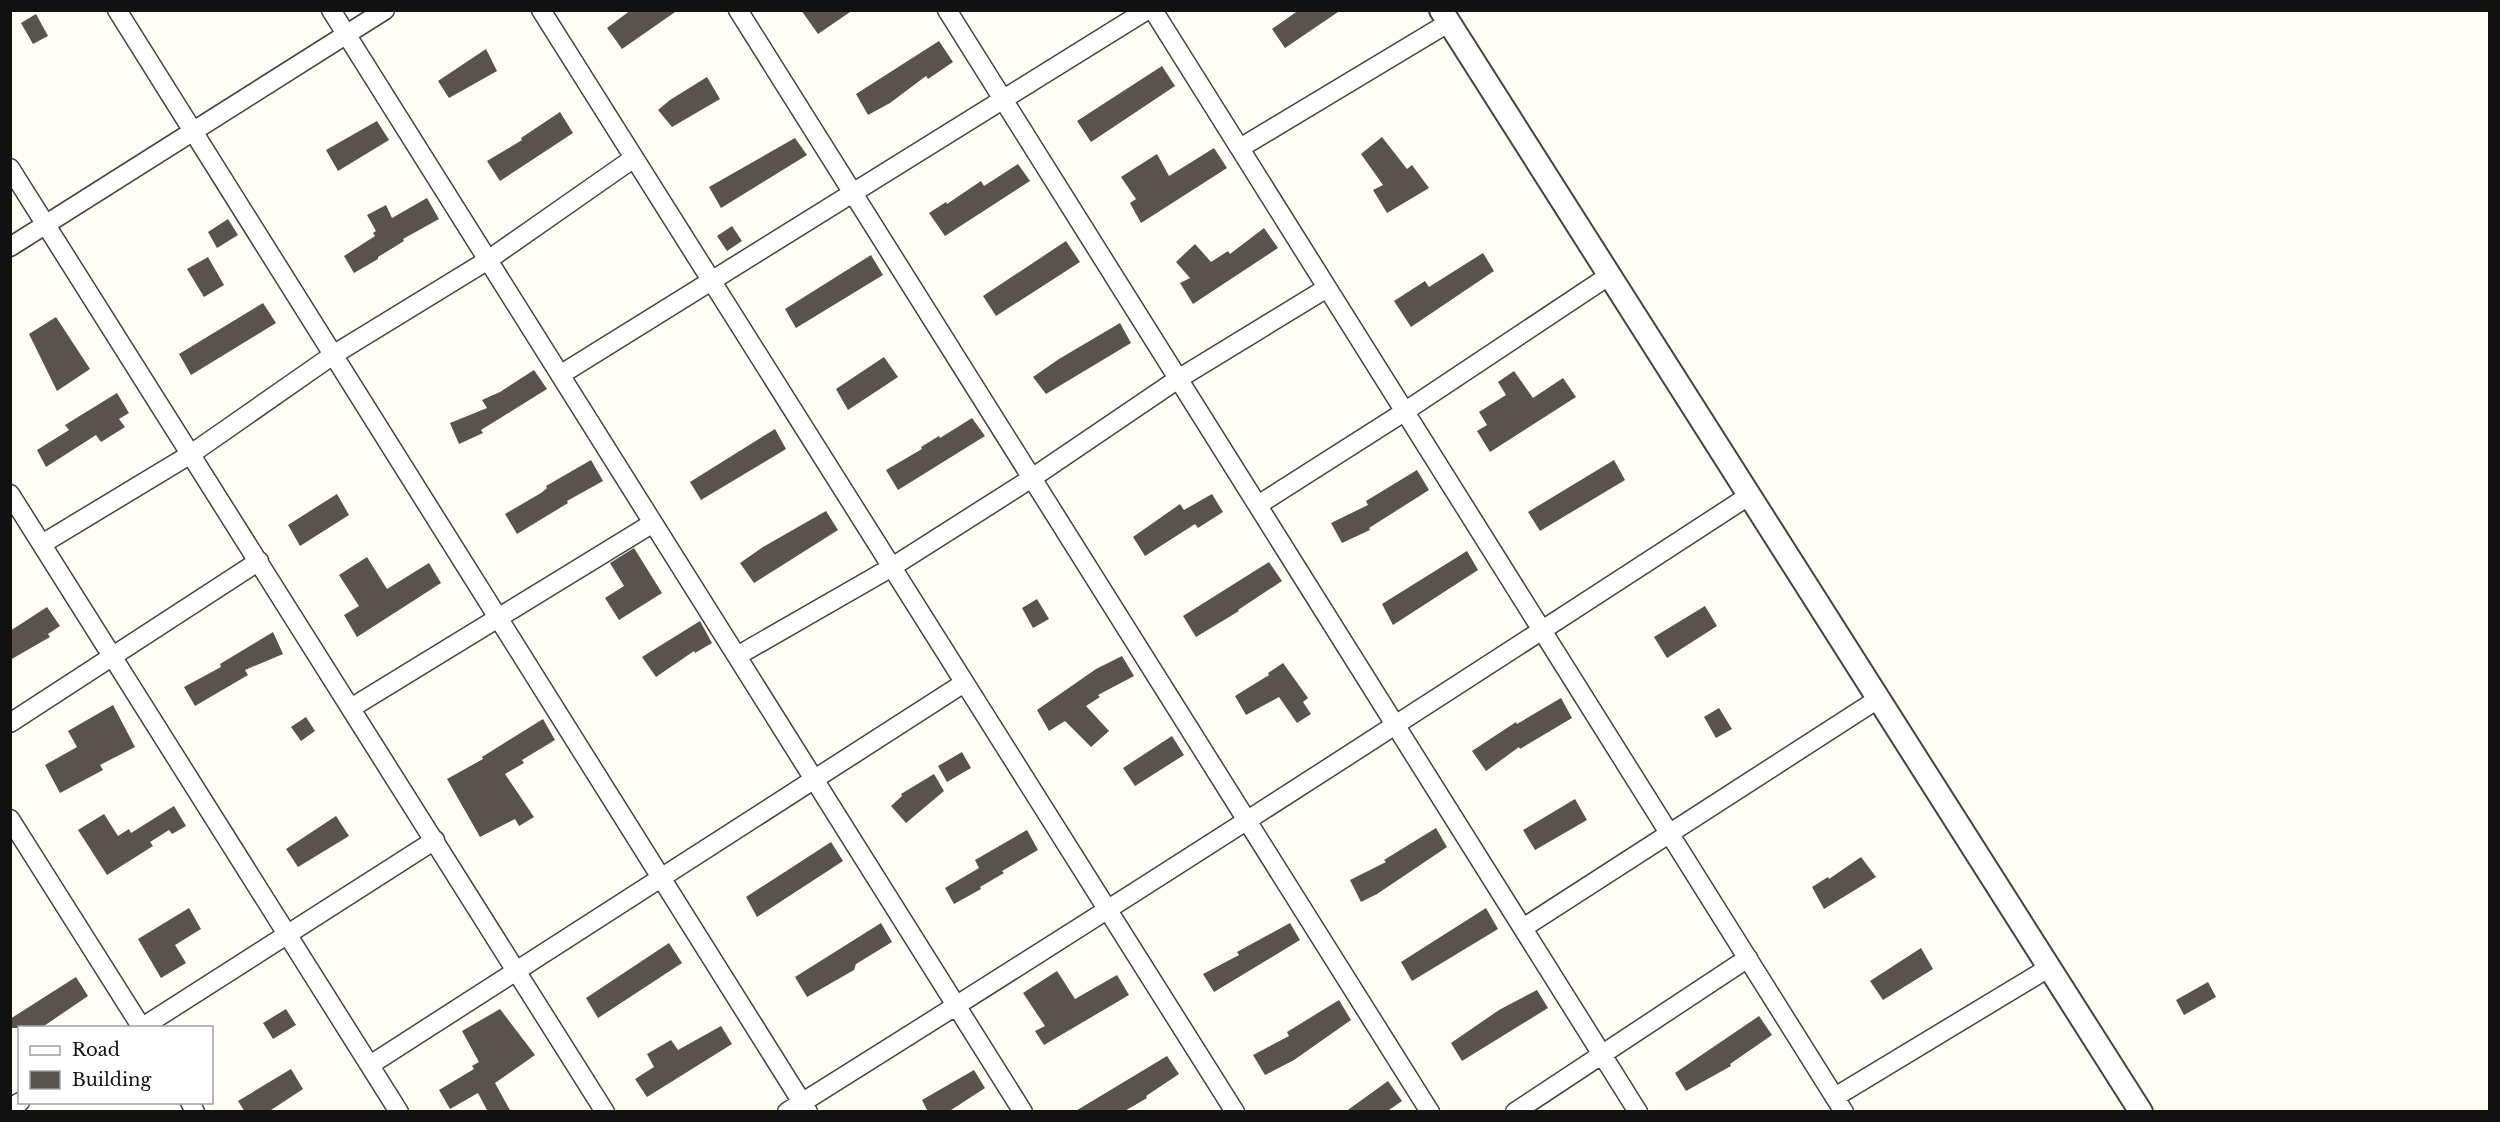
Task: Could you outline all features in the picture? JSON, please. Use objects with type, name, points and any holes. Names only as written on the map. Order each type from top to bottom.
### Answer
[{"type":"street","points":[[117,10],[662,878],[799,1108],[1108,911],[1246,819],[1542,631],[1750,495]]},
{"type":"street","points":[[331,10],[1023,1112]]},
{"type":"street","points":[[10,247],[385,10]]},
{"type":"street","points":[[541,10],[1233,1111]]},
{"type":"street","points":[[738,10],[1430,1112]]},
{"type":"street","points":[[947,10],[1638,1112]]},
{"type":"street","points":[[560,375],[1147,10]]},
{"type":"street","points":[[1153,10],[1840,1104],[2050,967]]},
{"type":"street","points":[[1240,148],[1444,17],[2141,1112]]},
{"type":"street","points":[[42,544],[191,454],[333,355],[488,260],[634,158]]},
{"type":"street","points":[[10,168],[606,1112]]},
{"type":"street","points":[[1258,505],[1404,412],[1610,275]]},
{"type":"street","points":[[737,656],[892,567],[1032,478],[1178,379],[1327,288]]},
{"type":"street","points":[[10,494],[399,1112]]},
{"type":"street","points":[[351,708],[653,523]]},
{"type":"street","points":[[10,723],[259,561]]},
{"type":"street","points":[[370,1065],[964,683]]},
{"type":"street","points":[[1523,928],[1878,699]]},
{"type":"street","points":[[10,819],[141,1026]]},
{"type":"street","points":[[144,1026],[435,840]]},
{"type":"street","points":[[1515,1112],[1748,958]]},
{"type":"building","points":[[631,10],[678,10],[622,49],[607,28]]},
{"type":"building","points":[[801,10],[853,10],[818,34]]},
{"type":"building","points":[[1299,10],[1341,10],[1285,48],[1272,29]]},
{"type":"building","points":[[36,14],[48,36],[33,44],[21,23]]},
{"type":"building","points":[[939,41],[953,62],[928,79],[926,76],[890,103],[868,115],[856,94]]},
{"type":"building","points":[[486,49],[497,71],[449,98],[438,81]]},
{"type":"building","points":[[1162,66],[1175,86],[1091,142],[1077,121]]},
{"type":"building","points":[[707,77],[720,99],[672,127],[658,110]]},
{"type":"building","points":[[560,112],[573,133],[500,181],[487,161],[522,140],[521,138]]},
{"type":"building","points":[[377,121],[389,140],[338,171],[326,150]]},
{"type":"building","points":[[1382,137],[1407,169],[1412,165],[1429,188],[1387,213],[1373,190],[1383,185],[1361,154]]},
{"type":"building","points":[[795,138],[807,155],[721,208],[709,187]]},
{"type":"building","points":[[1214,148],[1227,168],[1141,223],[1130,203],[1136,199],[1121,177],[1157,154],[1169,176]]},
{"type":"building","points":[[1018,164],[1030,181],[945,236],[929,213],[981,181],[984,186]]},
{"type":"building","points":[[427,198],[439,219],[403,239],[404,241],[354,273],[344,256],[375,236],[373,233],[376,231],[367,215],[386,205],[392,218]]},
{"type":"building","points":[[228,219],[238,235],[217,248],[208,232]]},
{"type":"building","points":[[732,226],[742,241],[727,251],[717,236]]},
{"type":"building","points":[[1264,228],[1278,248],[1193,304],[1180,283],[1190,278],[1176,262],[1195,244],[1211,262],[1228,251],[1230,254]]},
{"type":"building","points":[[1066,241],[1080,262],[996,316],[983,296]]},
{"type":"building","points":[[1483,253],[1494,271],[1411,327],[1394,301],[1425,281],[1429,287]]},
{"type":"building","points":[[871,255],[883,275],[796,328],[785,309]]},
{"type":"building","points":[[208,257],[224,285],[204,297],[187,269]]},
{"type":"building","points":[[263,303],[276,323],[191,375],[179,354]]},
{"type":"building","points":[[56,317],[90,369],[57,391],[29,334]]},
{"type":"building","points":[[1120,323],[1131,343],[1046,394],[1033,377]]},
{"type":"building","points":[[884,357],[898,377],[848,410],[836,389]]},
{"type":"building","points":[[534,370],[547,389],[481,430],[483,433],[459,444],[450,423],[487,408],[482,400],[500,392]]},
{"type":"building","points":[[1514,371],[1533,398],[1563,378],[1576,397],[1490,452],[1477,431],[1487,425],[1479,412],[1506,395],[1498,382]]},
{"type":"building","points":[[117,393],[129,413],[119,419],[125,427],[101,442],[96,435],[46,467],[37,450],[69,430],[65,425]]},
{"type":"building","points":[[972,418],[985,436],[898,490],[886,470]]},
{"type":"building","points":[[775,429],[786,449],[701,500],[690,482]]},
{"type":"building","points":[[591,460],[603,481],[567,501],[568,503],[517,534],[505,514],[541,493],[547,488],[546,486]]},
{"type":"building","points":[[1614,460],[1625,480],[1540,531],[1528,512]]},
{"type":"building","points":[[1417,470],[1429,490],[1369,528],[1370,530],[1342,543],[1331,523],[1368,505],[1366,501]]},
{"type":"building","points":[[337,494],[349,515],[300,546],[288,525]]},
{"type":"building","points":[[1212,494],[1223,512],[1198,528],[1195,524],[1145,556],[1133,537],[1180,504],[1184,510]]},
{"type":"building","points":[[826,511],[838,530],[754,583],[740,563]]},
{"type":"building","points":[[634,548],[662,593],[619,620],[605,598],[624,586],[610,563]]},
{"type":"building","points":[[1467,551],[1478,570],[1393,625],[1382,604]]},
{"type":"building","points":[[367,557],[387,589],[429,563],[441,583],[357,637],[344,615],[359,606],[339,575]]},
{"type":"building","points":[[1269,562],[1282,581],[1196,637],[1183,616]]},
{"type":"building","points":[[1037,599],[1049,619],[1033,628],[1022,608]]},
{"type":"building","points":[[1705,606],[1717,626],[1667,658],[1654,637]]},
{"type":"building","points":[[47,607],[60,626],[48,634],[50,637],[10,660],[10,631]]},
{"type":"building","points":[[700,621],[712,643],[695,653],[694,651],[656,677],[642,657]]},
{"type":"building","points":[[273,632],[283,654],[245,670],[248,675],[195,706],[184,687],[221,667],[220,664]]},
{"type":"building","points":[[1122,656],[1134,676],[1098,695],[1100,697],[1086,706],[1109,731],[1091,747],[1065,721],[1049,731],[1037,710],[1096,669]]},
{"type":"building","points":[[1283,663],[1308,698],[1303,702],[1311,714],[1297,723],[1279,697],[1246,715],[1235,696],[1269,675],[1268,673]]},
{"type":"building","points":[[1561,698],[1572,718],[1520,749],[1519,747],[1486,771],[1472,751],[1516,722],[1517,724]]},
{"type":"building","points":[[113,705],[135,747],[100,765],[103,770],[60,793],[45,765],[77,747],[68,731]]},
{"type":"building","points":[[1719,708],[1732,729],[1716,738],[1704,717]]},
{"type":"building","points":[[306,717],[315,731],[301,741],[291,727]]},
{"type":"building","points":[[543,719],[555,740],[522,760],[524,763],[505,774],[534,817],[519,826],[515,819],[480,837],[447,779],[483,759],[482,757]]},
{"type":"building","points":[[1172,736],[1184,755],[1135,786],[1123,768]]},
{"type":"building","points":[[962,752],[971,768],[947,782],[938,766]]},
{"type":"building","points":[[934,774],[944,791],[906,823],[891,806],[902,796],[901,794]]},
{"type":"building","points":[[1575,799],[1587,820],[1535,850],[1523,830]]},
{"type":"building","points":[[174,806],[186,826],[172,834],[169,830],[150,842],[153,846],[107,875],[78,830],[104,814],[118,836],[129,829],[131,833]]},
{"type":"building","points":[[336,816],[349,836],[298,867],[286,849]]},
{"type":"building","points":[[1436,828],[1447,847],[1377,894],[1361,902],[1350,880],[1386,862],[1384,860]]},
{"type":"building","points":[[1027,830],[1038,850],[1002,871],[1004,873],[980,887],[981,889],[954,904],[945,888],[979,868],[975,860]]},
{"type":"building","points":[[831,842],[843,861],[757,917],[746,897]]},
{"type":"building","points":[[1861,857],[1876,877],[1824,909],[1812,887],[1828,877],[1829,879]]},
{"type":"building","points":[[189,908],[201,929],[175,945],[186,963],[161,978],[138,939]]},
{"type":"building","points":[[1486,908],[1498,929],[1412,981],[1401,962]]},
{"type":"building","points":[[881,923],[892,942],[856,964],[854,970],[807,997],[795,977]]},
{"type":"building","points":[[1290,923],[1300,940],[1214,992],[1203,974],[1239,955],[1237,952]]},
{"type":"building","points":[[669,943],[682,963],[598,1018],[586,998]]},
{"type":"building","points":[[1921,948],[1933,969],[1883,1000],[1870,981]]},
{"type":"building","points":[[1057,971],[1075,999],[1117,975],[1129,995],[1044,1045],[1035,1031],[1045,1026],[1023,993]]},
{"type":"building","points":[[76,977],[88,996],[44,1026],[10,1028],[10,1019]]},
{"type":"building","points":[[2208,982],[2216,997],[2184,1015],[2176,1000]]},
{"type":"building","points":[[1537,990],[1548,1008],[1462,1061],[1451,1043],[1499,1010]]},
{"type":"building","points":[[1339,1000],[1351,1020],[1294,1060],[1265,1075],[1253,1055],[1289,1036],[1287,1032]]},
{"type":"building","points":[[286,1009],[296,1025],[273,1039],[263,1023]]},
{"type":"building","points":[[500,1009],[535,1055],[495,1083],[511,1112],[488,1112],[478,1093],[450,1109],[439,1090],[474,1069],[472,1066],[479,1062],[462,1031]]},
{"type":"building","points":[[1759,1016],[1772,1035],[1730,1064],[1731,1066],[1686,1091],[1675,1073]]},
{"type":"building","points":[[721,1026],[732,1044],[647,1097],[635,1079],[654,1067],[647,1054],[671,1040],[678,1050]]},
{"type":"building","points":[[1167,1056],[1179,1074],[1146,1096],[1147,1098],[1123,1112],[1074,1112]]},
{"type":"building","points":[[291,1069],[303,1089],[268,1112],[245,1112],[238,1101]]},
{"type":"building","points":[[974,1070],[985,1088],[948,1112],[928,1112],[922,1100]]},
{"type":"building","points":[[1388,1081],[1402,1101],[1386,1112],[1345,1112]]}]
